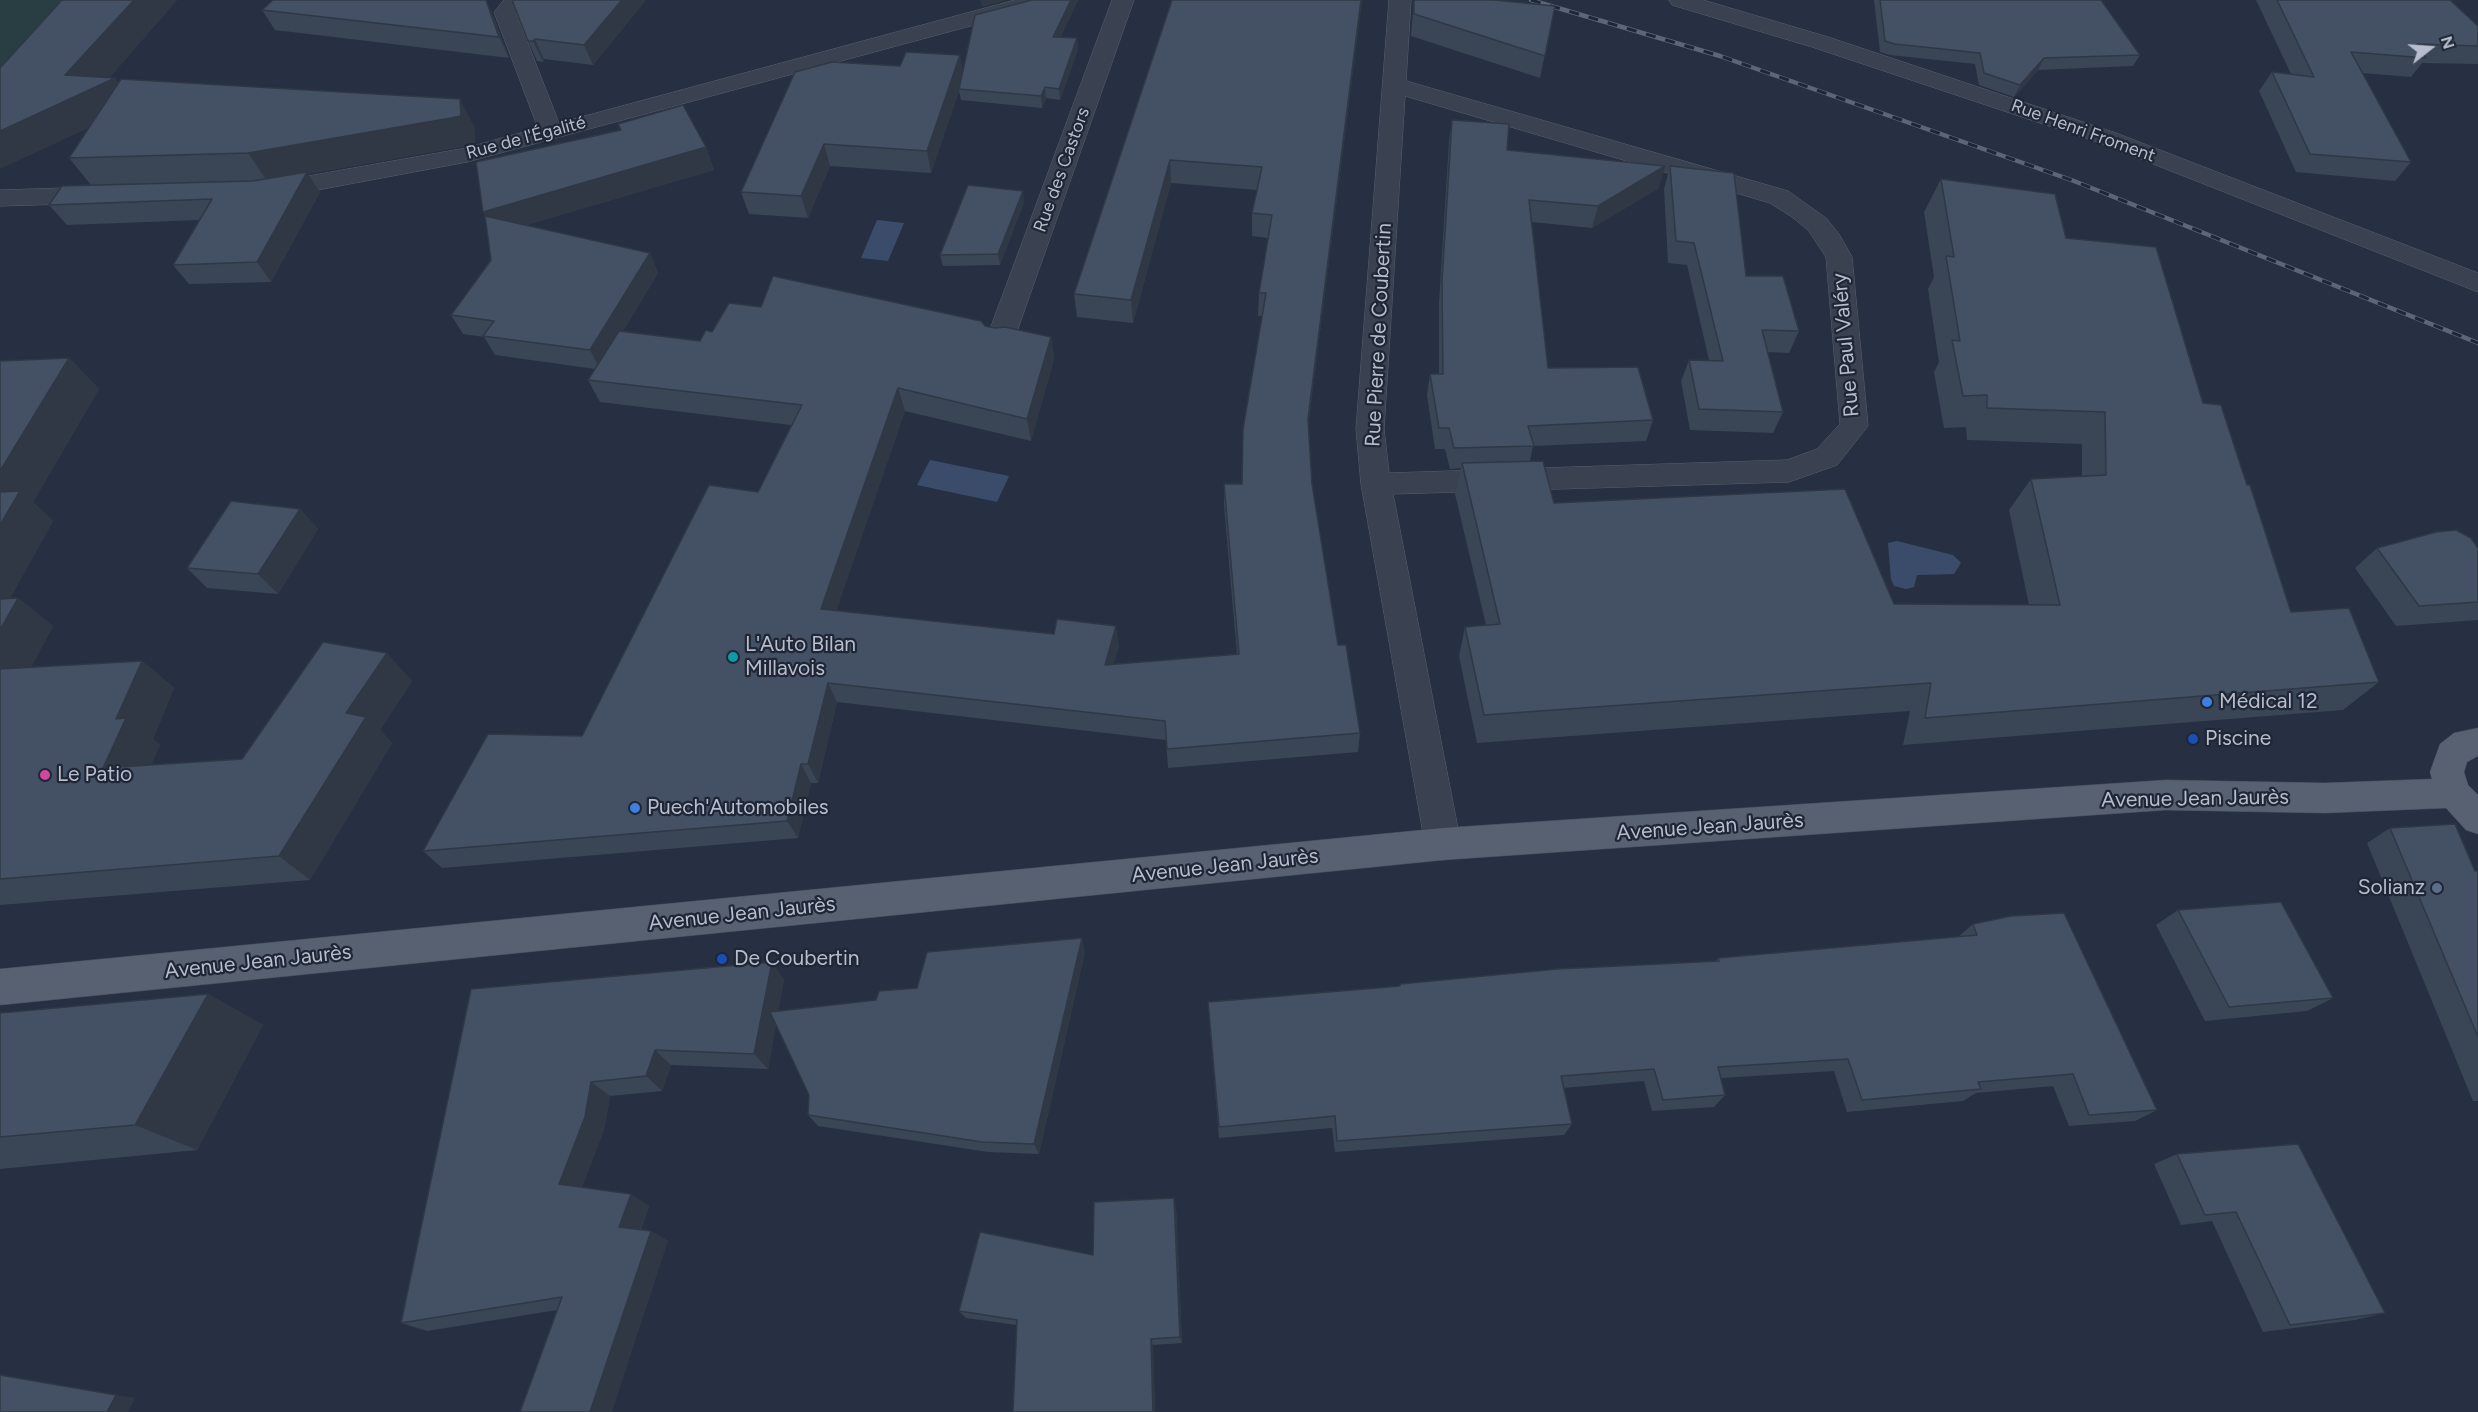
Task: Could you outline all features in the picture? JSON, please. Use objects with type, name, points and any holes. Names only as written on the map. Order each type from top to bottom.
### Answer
[{"type":"main road","points":[[2478,742],[2466,743],[2452,754],[2447,772],[2454,793],[2470,813],[2478,819]]},
{"type":"main road","name":"Avenue Jean Jaurès","points":[[0,987],[1443,844],[2166,795],[2325,798],[2454,793]]},
{"type":"street","name":"Rue de l'Égalité","points":[[244,192],[267,191],[467,154],[1040,0]]},
{"type":"street","name":"Rue des Castors","points":[[1000,340],[1124,0]]},
{"type":"street","name":"Rue Pierre de Coubertin","points":[[1400,0],[1392,85],[1370,429],[1376,484],[1443,844]]},
{"type":"street","name":"Rue Henri Froment","points":[[1680,0],[1820,42],[2108,138],[2478,283]]},
{"type":"street","points":[[502,5],[551,132]]},
{"type":"street","name":"Rue Paul Valéry","points":[[1376,484],[1789,471],[1827,457],[1854,426],[1839,257],[1830,240],[1817,224],[1801,211],[1779,198],[1392,85]]},
{"type":"street","points":[[0,198],[128,195]]},
{"type":"green space","points":[[0,0],[106,0],[0,122]]},
{"type":"water","points":[[877,220],[904,223],[888,261],[861,258]]},
{"type":"water","points":[[930,460],[1009,476],[997,502],[917,485]]},
{"type":"water","points":[[1897,541],[1953,555],[1961,563],[1954,574],[1917,575],[1914,587],[1906,589],[1894,586],[1891,579],[1888,543]]},
{"type":"building","points":[[62,0],[134,0],[65,75],[115,78],[0,131],[0,68]]},
{"type":"building","points":[[273,0],[486,0],[499,37],[262,10]]},
{"type":"building","points":[[512,0],[622,0],[584,45],[535,39],[528,41]]},
{"type":"building","points":[[1032,0],[1071,0],[1053,37],[1077,38],[1059,89],[1045,87],[1041,96],[959,89],[975,15]]},
{"type":"building","points":[[1172,0],[1361,0],[1308,419],[1312,484],[1338,645],[1346,645],[1360,733],[1167,749],[1165,721],[828,683],[808,764],[801,764],[787,821],[423,851],[488,734],[582,736],[709,485],[758,492],[802,405],[588,380],[619,331],[700,341],[706,330],[712,332],[729,303],[761,307],[773,276],[981,321],[985,326],[1005,327],[1051,337],[1027,419],[898,388],[821,609],[1054,634],[1057,619],[1116,626],[1105,665],[1239,654],[1224,484],[1242,484],[1243,429],[1266,293],[1259,293],[1272,215],[1252,213],[1262,167],[1170,160],[1131,300],[1074,294]]},
{"type":"building","points":[[1414,0],[1494,0],[1555,6],[1545,56],[1414,14]]},
{"type":"building","points":[[1880,0],[2101,0],[2140,55],[2044,58],[2020,85],[1984,73],[1980,53],[1885,41]]},
{"type":"building","points":[[2277,0],[2450,0],[2478,26],[2478,46],[2417,44],[2426,58],[2351,52],[2411,162],[2310,154],[2272,72],[2314,77]]},
{"type":"building","points":[[906,52],[960,55],[927,151],[824,144],[801,196],[741,192],[795,72],[832,62],[900,66]]},
{"type":"building","points":[[121,79],[460,99],[461,116],[248,153],[69,158]]},
{"type":"building","points":[[683,105],[706,147],[483,212],[476,162],[621,130],[618,124]]},
{"type":"building","points":[[1452,120],[1509,124],[1507,150],[1665,166],[1598,206],[1529,200],[1548,368],[1638,367],[1653,420],[1528,426],[1534,446],[1454,448],[1449,428],[1439,428],[1430,374],[1443,374],[1442,281]]},
{"type":"building","points":[[1670,166],[1734,173],[1746,276],[1783,276],[1799,331],[1762,330],[1783,412],[1699,409],[1689,360],[1723,361],[1694,243],[1676,241]]},
{"type":"building","points":[[307,172],[257,262],[173,265],[212,199],[49,205],[62,186],[253,181]]},
{"type":"building","points":[[1941,179],[2055,194],[2066,238],[2156,247],[2203,403],[2221,405],[2247,485],[2250,485],[2291,612],[2349,608],[2379,682],[1925,718],[1931,683],[1484,715],[1465,627],[1500,624],[1462,463],[1543,461],[1554,503],[1845,489],[1894,604],[2060,605],[2031,479],[2106,475],[2105,412],[1987,408],[1987,395],[1963,396],[1952,340],[1960,341],[1946,256],[1954,257]]},
{"type":"building","points":[[968,185],[1023,191],[998,254],[940,255]]},
{"type":"building","points":[[485,216],[650,253],[590,350],[483,336],[494,321],[451,315],[491,260]]},
{"type":"building","points":[[69,358],[0,471],[0,361]]},
{"type":"building","points":[[20,491],[0,525],[0,492]]},
{"type":"building","points":[[231,501],[300,509],[258,574],[187,568]]},
{"type":"building","points":[[2456,530],[2471,538],[2478,548],[2478,602],[2419,606],[2377,548],[2436,532]]},
{"type":"building","points":[[18,598],[0,630],[0,599]]},
{"type":"building","points":[[323,642],[387,653],[346,713],[366,717],[279,856],[0,879],[0,669],[142,661],[116,719],[126,718],[103,768],[242,759]]},
{"type":"building","points":[[2455,824],[2475,871],[2478,871],[2478,1037],[2390,828]]},
{"type":"building","points":[[2281,902],[2333,998],[2229,1007],[2178,910]]},
{"type":"building","points":[[2064,913],[2157,1110],[2089,1115],[2073,1074],[1978,1082],[1981,1089],[1862,1100],[1848,1059],[1718,1067],[1725,1095],[1663,1100],[1654,1069],[1561,1076],[1572,1124],[1337,1141],[1335,1116],[1219,1127],[1208,1002],[1400,986],[1400,984],[1557,969],[1719,961],[1718,958],[1977,935],[1973,924],[2011,916]]},
{"type":"building","points":[[1082,938],[1034,1144],[982,1142],[808,1115],[809,1095],[770,1012],[876,1000],[879,991],[917,988],[927,952]]},
{"type":"building","points":[[772,962],[754,1054],[655,1050],[646,1076],[591,1082],[585,1117],[559,1184],[631,1194],[619,1227],[651,1231],[590,1412],[520,1412],[562,1297],[401,1323],[471,989]]},
{"type":"building","points":[[208,994],[135,1125],[0,1137],[0,1013]]},
{"type":"building","points":[[2298,1144],[2385,1313],[2290,1325],[2236,1212],[2205,1215],[2177,1154]]},
{"type":"building","points":[[1174,1198],[1180,1337],[1151,1339],[1153,1412],[1013,1412],[1017,1320],[959,1311],[980,1232],[1093,1255],[1094,1202]]},
{"type":"building","points":[[0,1375],[116,1395],[107,1412],[0,1412]]},
{"type":"railway","points":[[1531,0],[1720,56],[2074,181],[2478,343]]},
{"type":"place","name":"L'Auto Bilan Millavois","points":[[733,657]]},
{"type":"place","name":"Médical 12","points":[[2207,702]]},
{"type":"place","name":"Piscine","points":[[2193,739]]},
{"type":"place","name":"Le Patio","points":[[45,775]]},
{"type":"place","name":"Puech'Automobiles","points":[[635,808]]},
{"type":"place","name":"Solianz","points":[[2437,888]]},
{"type":"place","name":"De Coubertin","points":[[722,959]]}]
